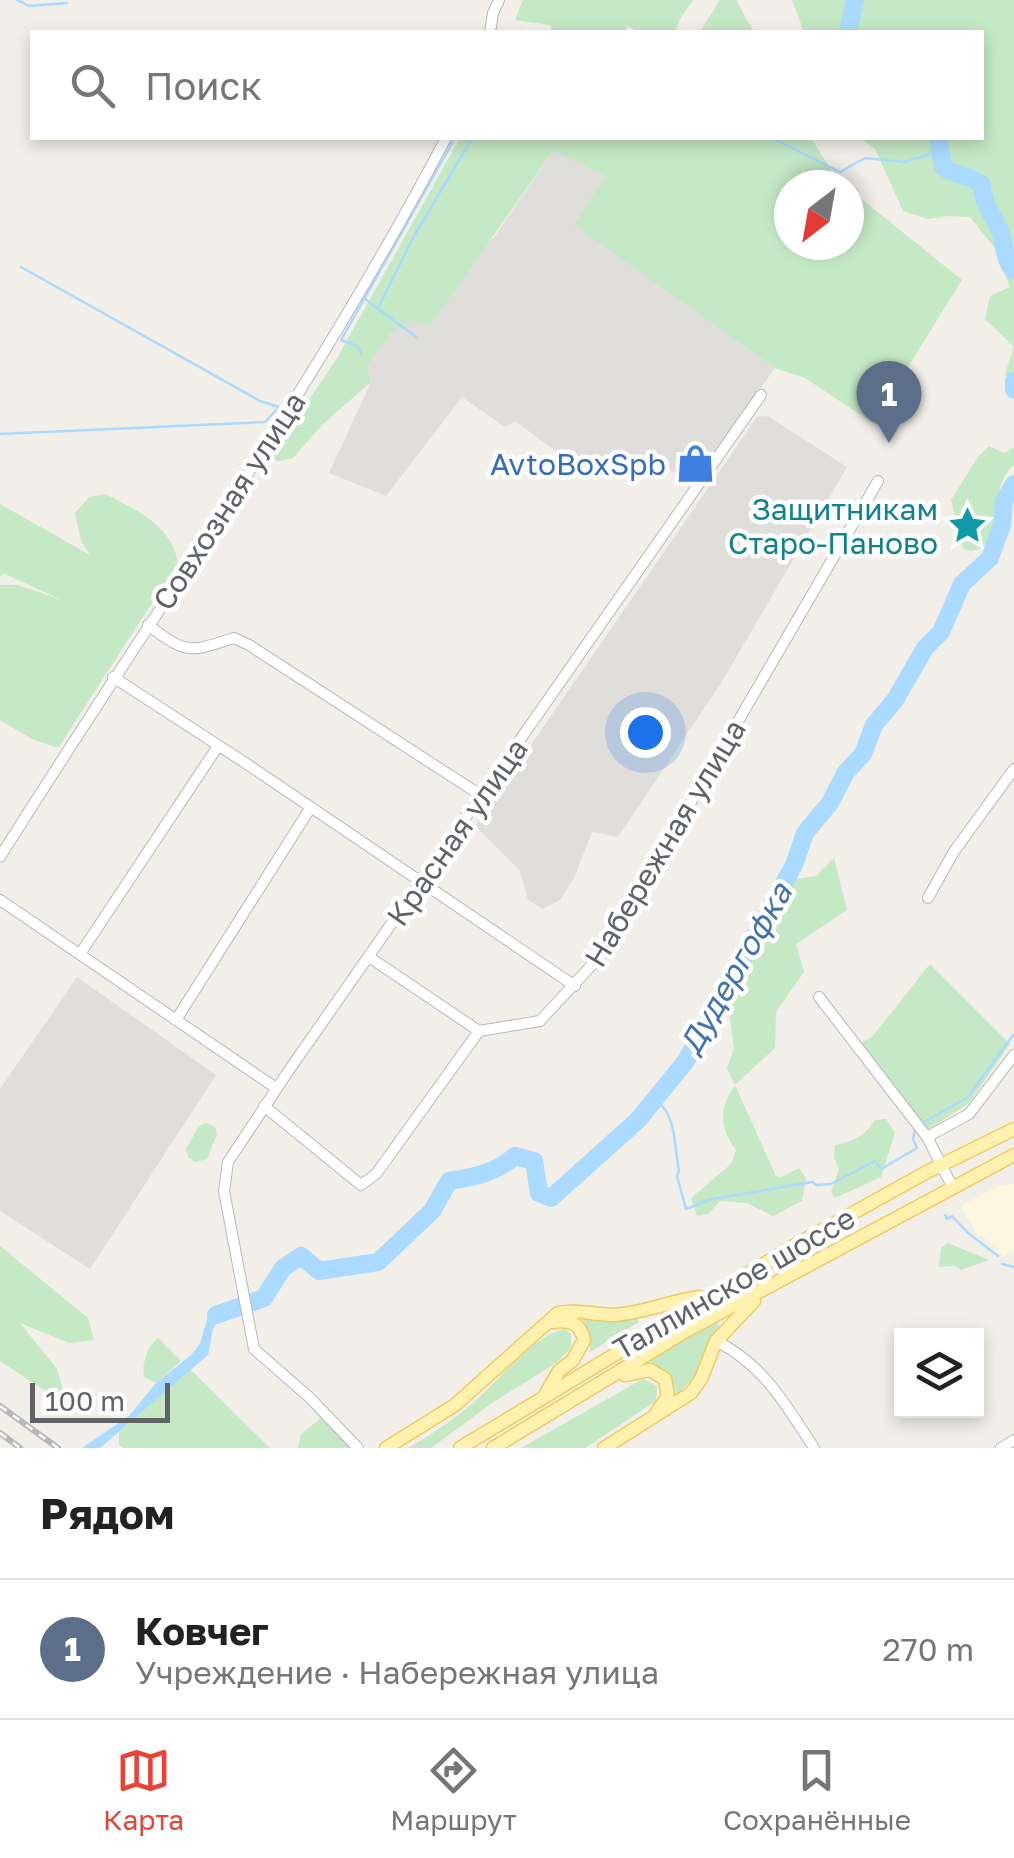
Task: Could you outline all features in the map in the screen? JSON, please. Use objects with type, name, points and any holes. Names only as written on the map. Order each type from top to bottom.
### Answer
[{"type":"main road","name":"Таллинское шоссе","points":[[460,1448],[708,1296],[941,1164],[1014,1130]]},
{"type":"main road","name":"Таллинское шоссе","points":[[493,1448],[770,1285],[1012,1160]]},
{"type":"main road","points":[[604,1448],[691,1393],[701,1380],[716,1341],[770,1285]]},
{"type":"main road","points":[[386,1448],[455,1405],[558,1313],[572,1310],[611,1315],[708,1296]]},
{"type":"main road","points":[[543,1399],[559,1372],[574,1360],[584,1340],[581,1328],[574,1322],[547,1322]]},
{"type":"main road","points":[[595,1387],[638,1370],[657,1373],[664,1379],[668,1396],[648,1421]]},
{"type":"street","points":[[490,29],[499,0]]},
{"type":"street","name":"Совхозная улица","points":[[0,857],[321,358],[445,140]]},
{"type":"street","name":"Красная улица","points":[[358,1448],[309,1397],[254,1350],[224,1192],[236,1148],[761,396]]},
{"type":"street","name":"Набережная улица","points":[[479,1030],[540,1022],[603,953],[878,481]]},
{"type":"street","points":[[148,626],[192,650],[234,638],[249,645],[482,796]]},
{"type":"street","points":[[113,677],[574,986]]},
{"type":"street","points":[[80,954],[218,746]]},
{"type":"street","points":[[928,898],[954,853],[1014,768]]},
{"type":"street","points":[[176,1020],[311,807]]},
{"type":"street","points":[[0,900],[276,1088]]},
{"type":"street","points":[[264,1106],[360,1184],[376,1174],[479,1030],[369,957]]},
{"type":"street","points":[[820,997],[927,1137],[953,1188]]},
{"type":"street","points":[[927,1137],[969,1114],[1014,1055]]},
{"type":"street","points":[[716,1341],[762,1372],[814,1448]]},
{"type":"street","points":[[1001,1448],[1014,1440]]},
{"type":"shaded area","points":[[553,151],[605,176],[575,225],[775,368],[693,483],[645,456],[608,474],[587,474],[515,421],[505,427],[462,397],[386,496],[329,473],[371,382],[367,367],[389,335],[412,320],[495,236]]},
{"type":"shaded area","points":[[768,416],[847,467],[720,685],[618,837],[592,832],[575,876],[560,900],[543,909],[528,900],[520,871],[475,826],[757,417]]},
{"type":"shaded area","points":[[77,977],[216,1075],[90,1269],[0,1211],[0,1089]]},
{"type":"shaded area","points":[[1014,1184],[1014,1250],[1003,1256],[994,1244],[976,1233],[961,1206],[1000,1185]]},
{"type":"green space","points":[[523,0],[693,0],[676,30],[635,30],[628,26],[626,30],[551,30],[551,25],[515,20]]},
{"type":"green space","points":[[720,0],[736,0],[753,30],[701,30]]},
{"type":"green space","points":[[792,0],[1014,0],[1014,347],[985,319],[990,296],[1010,287],[994,247],[970,217],[928,219],[903,211],[875,149],[863,140],[984,140],[984,30],[803,30]]},
{"type":"green space","points":[[459,140],[812,140],[831,170],[774,170],[774,260],[864,260],[864,201],[962,280],[873,423],[805,378],[775,368],[574,225],[605,176],[553,151],[429,327],[412,320],[389,335],[367,367],[371,382],[323,424],[293,458],[268,459],[336,360]]},
{"type":"green space","points":[[1014,347],[1014,392],[1005,374]]},
{"type":"green space","points":[[989,446],[1004,453],[1014,447],[1014,465],[1000,488],[996,532],[982,547],[963,549],[951,500]]},
{"type":"green space","points":[[105,494],[151,520],[168,538],[178,563],[58,748],[32,739],[0,720],[0,585],[18,585],[62,600],[3,573],[0,577],[0,504],[90,555],[81,540],[75,513],[89,497]]},
{"type":"green space","points":[[834,858],[847,910],[796,944],[804,972],[776,1012],[775,1048],[735,1085],[727,1068],[734,1049],[727,996],[789,880],[816,876]]},
{"type":"green space","points":[[930,964],[1010,1044],[969,1103],[931,1128],[922,1127],[861,1043],[872,1037]]},
{"type":"green space","points":[[735,1085],[776,1176],[799,1168],[806,1178],[802,1201],[773,1216],[747,1203],[720,1201],[708,1214],[697,1216],[691,1198],[731,1164],[736,1150],[723,1118]]},
{"type":"green space","points":[[886,1119],[895,1133],[881,1177],[835,1198],[831,1192],[839,1169],[834,1158],[835,1145],[858,1137],[875,1120]]},
{"type":"green space","points":[[206,1123],[215,1127],[217,1134],[207,1159],[195,1162],[186,1149],[199,1126]]},
{"type":"green space","points":[[948,1243],[989,1260],[961,1270],[954,1266],[939,1267],[941,1248]]},
{"type":"green space","points":[[0,1246],[88,1318],[94,1340],[69,1343],[20,1323],[57,1369],[64,1393],[59,1400],[0,1361]]},
{"type":"green space","points":[[637,1318],[639,1322],[590,1352],[590,1333],[583,1319]]},
{"type":"green space","points":[[716,1322],[719,1325],[695,1376],[677,1395],[670,1374],[648,1360]]},
{"type":"green space","points":[[565,1329],[571,1334],[571,1348],[556,1363],[431,1448],[408,1448],[465,1409],[541,1340]]},
{"type":"green space","points":[[158,1338],[181,1361],[156,1383],[144,1377],[144,1367],[148,1350]]},
{"type":"green space","points":[[190,1369],[270,1448],[119,1445],[119,1432]]},
{"type":"green space","points":[[643,1379],[657,1386],[656,1401],[585,1448],[521,1448]]},
{"type":"green space","points":[[321,1418],[352,1448],[298,1448],[301,1434]]},
{"type":"water","points":[[235,1301],[237,1313],[216,1324],[208,1355],[100,1448],[82,1448],[129,1416],[156,1383],[200,1344],[208,1316]]},
{"type":"waterway","points":[[17,0],[29,6],[67,3]]},
{"type":"waterway","points":[[848,30],[855,0]]},
{"type":"waterway","points":[[361,353],[357,346],[341,340],[454,140]]},
{"type":"waterway","points":[[378,308],[413,238],[471,140]]},
{"type":"waterway","points":[[776,140],[840,172],[865,158],[904,162],[942,150]]},
{"type":"waterway","points":[[938,140],[943,167],[982,185],[1014,271]]},
{"type":"waterway","points":[[0,434],[265,422],[279,407],[260,401],[21,267]]},
{"type":"waterway","points":[[365,299],[416,337]]},
{"type":"waterway","name":"Дудергофка","points":[[1014,381],[1014,390]]},
{"type":"waterway","name":"Дудергофка","points":[[216,1315],[264,1298],[283,1268],[301,1256],[319,1271],[378,1262],[432,1211],[449,1181],[500,1167],[515,1156],[534,1161],[539,1193],[551,1198],[638,1120],[686,1061],[794,865],[805,833],[830,803],[846,772],[863,754],[874,725],[895,700],[925,648],[941,632],[962,584],[990,558],[1002,525],[1004,501],[1014,484]]},
{"type":"waterway","points":[[923,1123],[968,1097],[1014,1034]]},
{"type":"waterway","points":[[656,1099],[671,1123],[677,1176],[686,1209],[712,1199],[813,1182],[831,1184],[875,1161],[881,1169],[917,1148],[915,1130]]},
{"type":"waterway","points":[[945,1215],[947,1219],[952,1216],[998,1256]]},
{"type":"waterway","points":[[1002,1264],[1014,1267]]},
{"type":"railway","points":[[0,1406],[58,1448]]},
{"type":"railway","points":[[0,1433],[20,1448]]},
{"type":"place","name":"Ковчег","points":[[889,443]]},
{"type":"place","name":"AvtoBoxSpb","points":[[696,464]]},
{"type":"place","name":"Защитникам Старо-Паново","points":[[968,526]]}]
